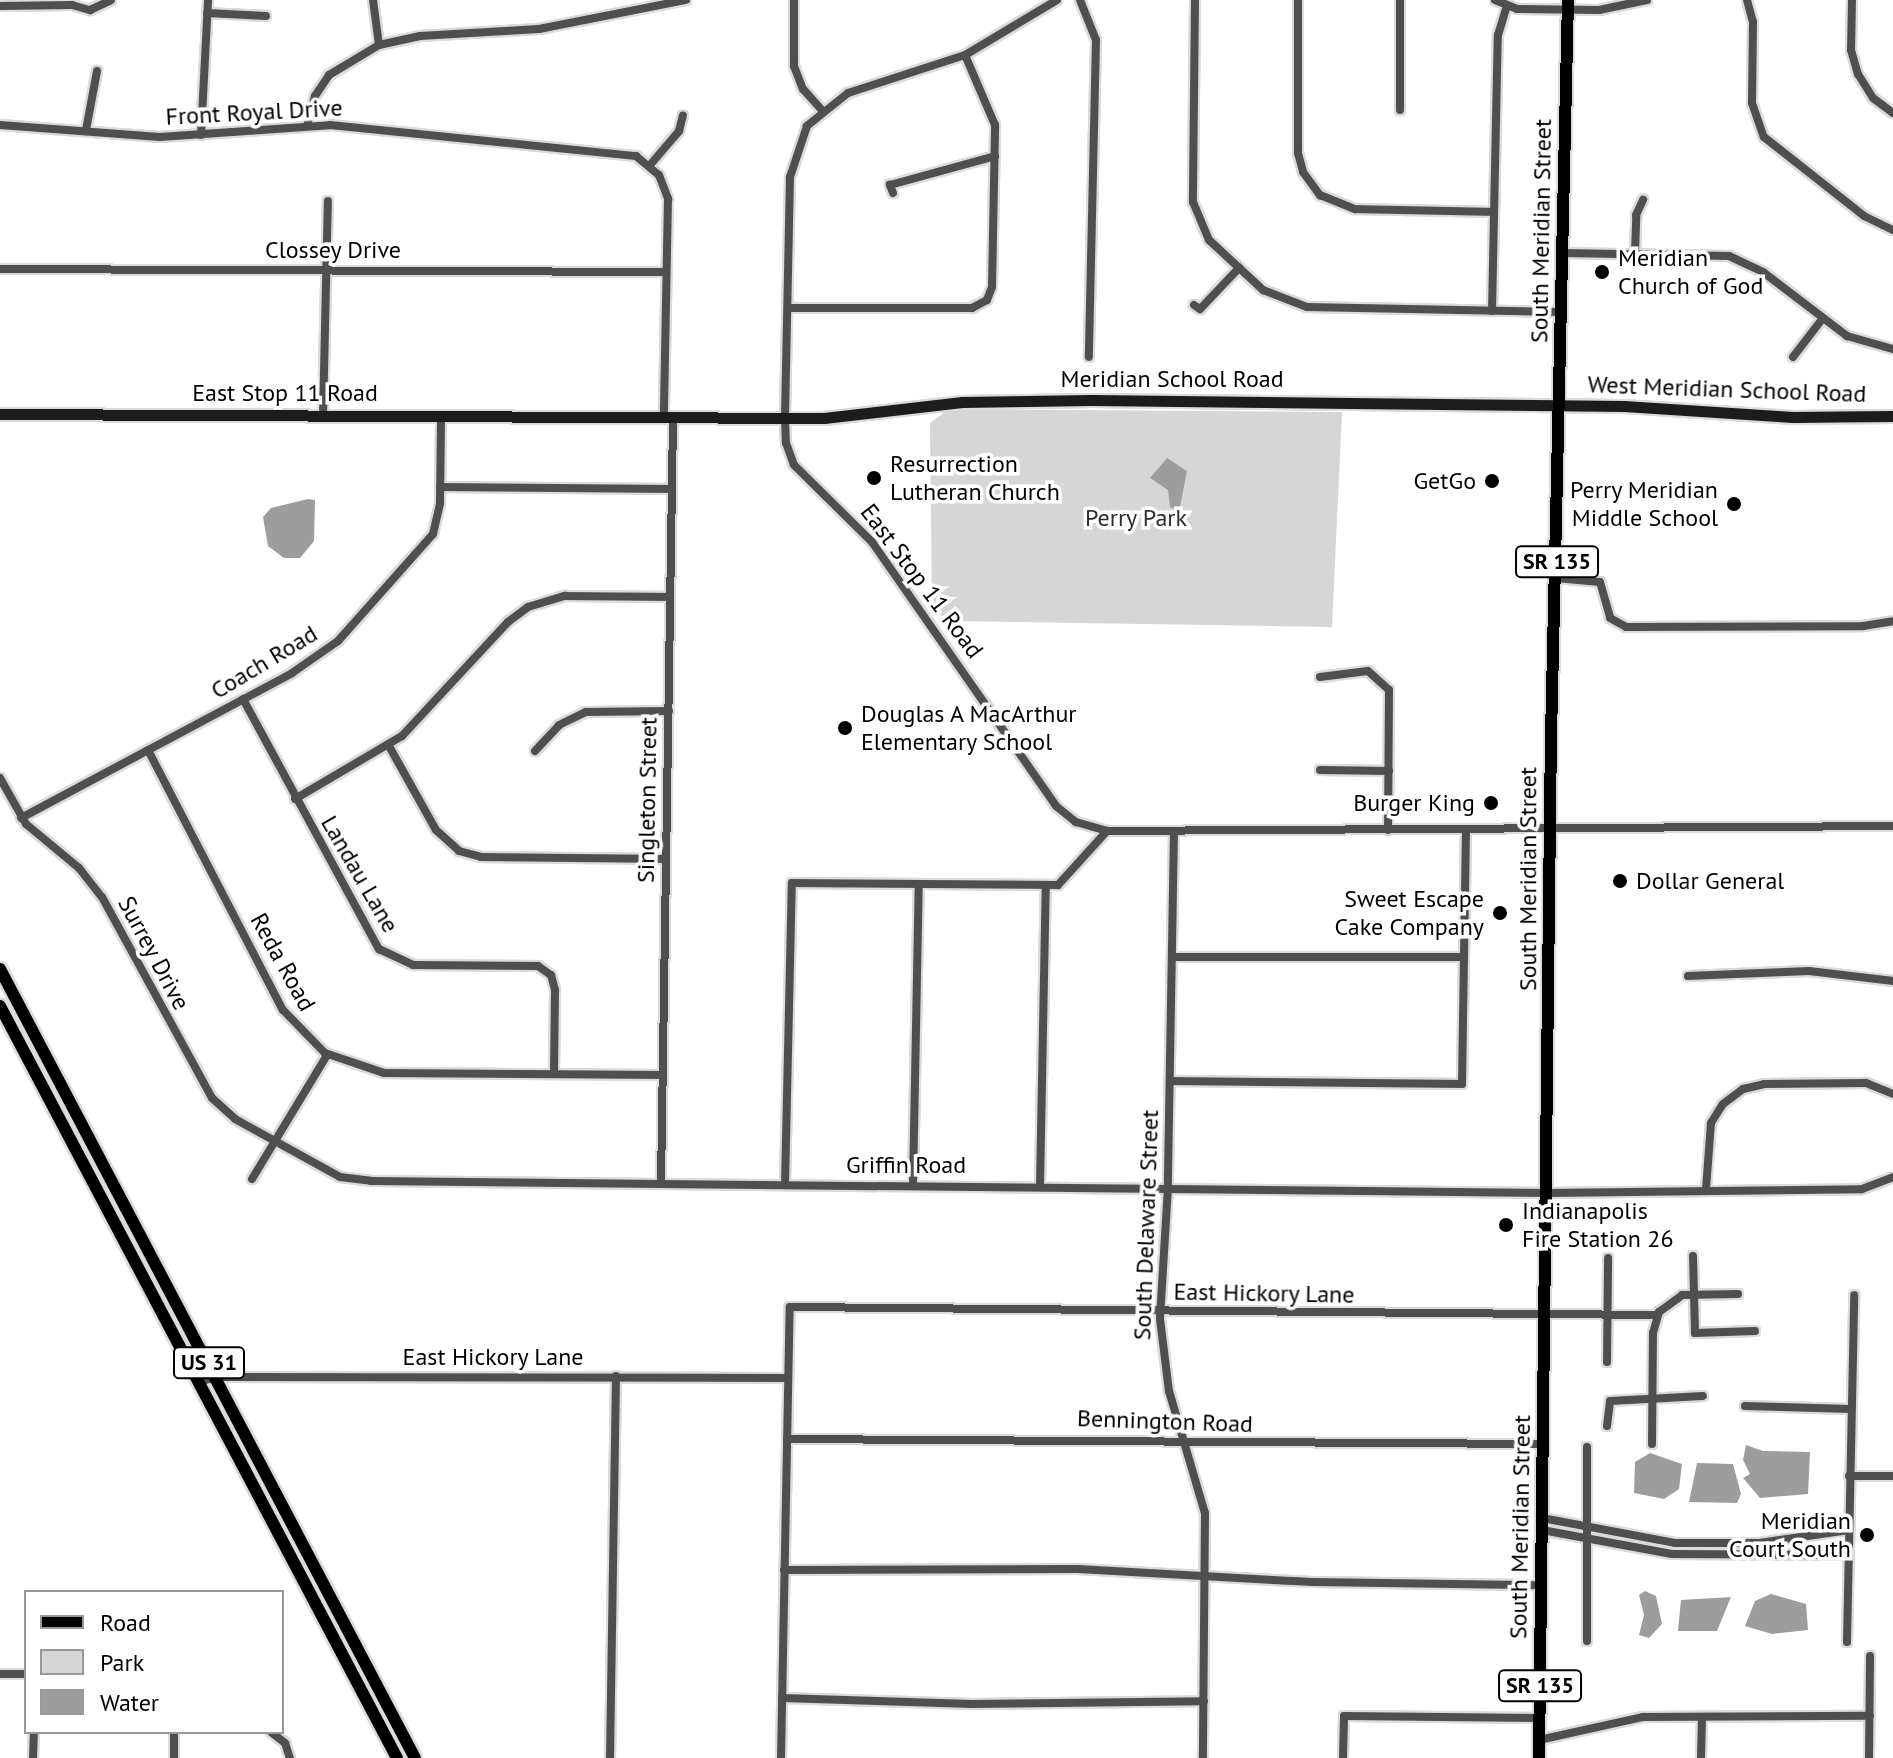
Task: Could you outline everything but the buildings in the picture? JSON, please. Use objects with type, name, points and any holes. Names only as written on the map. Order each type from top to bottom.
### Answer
[{"type":"main road","name":"South Meridian Street","points":[[1539,1758],[1556,578],[1568,5]]},
{"type":"main road","name":"Meridian School Road","points":[[785,418],[987,400],[1559,406]]},
{"type":"main road","name":"West Meridian School Road","points":[[1559,406],[1893,416]]},
{"type":"main road","name":"East Stop 11 Road","points":[[0,414],[785,418]]},
{"type":"main road","name":"US 31","points":[[0,969],[415,1758]]},
{"type":"main road","name":"US 31","points":[[0,1006],[397,1758]]},
{"type":"street","points":[[0,6],[72,5],[90,10],[111,0]]},
{"type":"street","points":[[201,135],[208,0]]},
{"type":"street","points":[[373,0],[379,45]]},
{"type":"street","points":[[307,126],[315,96],[329,75],[379,45],[420,36],[539,29],[686,0]]},
{"type":"street","points":[[794,0],[794,66],[803,89],[822,110]]},
{"type":"street","points":[[785,418],[793,159],[807,126],[822,110],[848,93],[965,55],[1057,0]]},
{"type":"street","points":[[1080,0],[1096,40],[1089,357]]},
{"type":"street","points":[[1195,0],[1192,190],[1198,221],[1239,268],[1288,304],[1561,312]]},
{"type":"street","points":[[1298,0],[1298,153],[1309,183],[1337,205],[1494,212]]},
{"type":"street","points":[[1400,0],[1400,110]]},
{"type":"street","points":[[1495,0],[1507,6],[1621,8],[1647,0]]},
{"type":"street","points":[[1747,0],[1753,22],[1752,103],[1764,137],[1864,216],[1893,230]]},
{"type":"street","points":[[1852,0],[1851,50],[1858,74],[1873,98],[1893,113]]},
{"type":"street","points":[[1492,311],[1498,35],[1507,6]]},
{"type":"street","points":[[207,13],[266,16]]},
{"type":"street","points":[[788,308],[972,308],[985,302],[992,287],[995,156],[991,109],[965,55]]},
{"type":"street","points":[[86,130],[97,71]]},
{"type":"street","points":[[650,165],[679,131],[683,115]]},
{"type":"street","name":"Front Royal Drive","points":[[0,125],[145,137],[307,126],[620,152],[650,165]]},
{"type":"street","points":[[893,193],[890,185],[995,156]]},
{"type":"street","name":"Singleton Street","points":[[650,165],[667,196],[668,418],[672,489],[661,1183]]},
{"type":"street","points":[[1635,253],[1636,215],[1643,200]]},
{"type":"street","points":[[323,416],[328,201]]},
{"type":"street","points":[[1563,253],[1729,256],[1763,272],[1823,318],[1866,345],[1893,349]]},
{"type":"street","points":[[1194,305],[1200,309],[1239,268]]},
{"type":"street","name":"Clossey Drive","points":[[0,269],[666,272]]},
{"type":"street","points":[[1793,357],[1823,318]]},
{"type":"street","name":"Coach Road","points":[[21,818],[306,665],[351,628],[433,534],[440,487],[441,416]]},
{"type":"street","name":"East Stop 11 Road","points":[[785,418],[786,447],[796,468],[872,542],[1056,806],[1082,825],[1107,831],[1893,826]]},
{"type":"street","points":[[440,487],[672,489]]},
{"type":"street","points":[[1556,578],[1600,582],[1610,618],[1626,627],[1863,626],[1893,621]]},
{"type":"street","points":[[295,799],[389,746],[528,607],[565,596],[670,597]]},
{"type":"street","points":[[1320,677],[1368,671],[1383,680],[1391,699],[1388,830]]},
{"type":"street","name":"Landau Lane","points":[[243,699],[367,935],[384,954],[413,965],[538,966],[551,975],[555,987],[554,1074]]},
{"type":"street","points":[[535,751],[559,725],[586,712],[669,711]]},
{"type":"street","points":[[389,746],[436,830],[459,851],[481,857],[666,859]]},
{"type":"street","name":"Reda Road","points":[[148,750],[283,1010],[327,1055],[384,1073],[663,1075]]},
{"type":"street","points":[[1320,770],[1389,771]]},
{"type":"street","name":"Surrey Drive","points":[[0,778],[21,818],[97,890],[206,1091],[230,1115],[274,1142]]},
{"type":"street","points":[[1170,1081],[1462,1084],[1466,830]]},
{"type":"street","points":[[785,1184],[792,883],[1058,885],[1107,831]]},
{"type":"street","name":"South Delaware Street","points":[[1174,831],[1168,1187],[1160,1310],[1167,1382],[1204,1507],[1203,1758]]},
{"type":"street","points":[[913,1184],[919,885]]},
{"type":"street","points":[[1040,1185],[1046,886]]},
{"type":"street","points":[[1172,957],[1464,957]]},
{"type":"street","points":[[1688,976],[1809,971],[1893,981]]},
{"type":"street","points":[[252,1179],[327,1055]]},
{"type":"street","points":[[1706,1189],[1706,1141],[1713,1117],[1732,1095],[1758,1084],[1866,1083],[1885,1088],[1893,1094]]},
{"type":"street","name":"Griffin Road","points":[[274,1142],[322,1171],[358,1180],[1040,1185],[1547,1193],[1872,1187],[1893,1177]]},
{"type":"street","points":[[1693,1256],[1695,1333],[1755,1331]]},
{"type":"street","points":[[1607,1362],[1608,1258]]},
{"type":"street","points":[[1652,1444],[1657,1315],[1673,1299],[1694,1294],[1738,1294]]},
{"type":"street","points":[[1847,1642],[1854,1295]]},
{"type":"street","name":"East Hickory Lane","points":[[199,1382],[217,1377],[788,1378],[790,1307],[1366,1315],[1545,1312],[1657,1315]]},
{"type":"street","points":[[610,1758],[616,1376]]},
{"type":"street","points":[[781,1758],[788,1378]]},
{"type":"street","points":[[1607,1426],[1608,1402],[1703,1396]]},
{"type":"street","points":[[1745,1406],[1851,1409]]},
{"type":"street","name":"Bennington Road","points":[[787,1439],[1543,1444]]},
{"type":"street","points":[[1587,1447],[1587,1641]]},
{"type":"street","points":[[1849,1476],[1893,1476]]},
{"type":"street","points":[[1542,1524],[1587,1526],[1675,1543],[1759,1543],[1849,1530]]},
{"type":"street","points":[[1542,1524],[1587,1539],[1672,1554],[1848,1555]]},
{"type":"street","points":[[784,1570],[1078,1569],[1205,1577],[1541,1585]]},
{"type":"street","points":[[1869,1758],[1870,1656]]},
{"type":"street","points":[[0,1674],[24,1674]]},
{"type":"street","points":[[782,1698],[998,1704],[1204,1701]]},
{"type":"street","points":[[1343,1758],[1344,1716],[1539,1718]]},
{"type":"street","points":[[1539,1740],[1634,1718],[1870,1716]]},
{"type":"street","points":[[1701,1758],[1702,1717]]},
{"type":"street","points":[[33,1758],[34,1734]]},
{"type":"street","points":[[174,1734],[174,1758]]},
{"type":"street","points":[[274,1734],[285,1743],[290,1758]]},
{"type":"green space","name":"Perry Park","points":[[949,409],[1342,412],[1332,627],[952,621],[932,611],[930,423]]},
{"type":"water","points":[[1167,458],[1187,471],[1179,512],[1170,507],[1168,490],[1150,478]]},
{"type":"water","points":[[315,500],[314,541],[300,558],[284,558],[268,546],[263,517],[271,508]]},
{"type":"water","points":[[1746,1445],[1763,1451],[1810,1452],[1808,1494],[1760,1498],[1743,1478],[1750,1474],[1743,1460]]},
{"type":"water","points":[[1650,1453],[1682,1464],[1679,1489],[1664,1499],[1634,1493],[1635,1462]]},
{"type":"water","points":[[1697,1463],[1733,1464],[1741,1494],[1737,1503],[1689,1502]]},
{"type":"water","points":[[1645,1591],[1656,1596],[1662,1624],[1649,1638],[1639,1635],[1644,1615],[1639,1595]]},
{"type":"water","points":[[1771,1594],[1806,1604],[1808,1630],[1772,1634],[1745,1626],[1755,1601]]},
{"type":"water","points":[[1731,1597],[1717,1631],[1678,1631],[1681,1600]]},
{"type":"place","name":"Meridian Church of God","points":[[1602,272]]},
{"type":"place","name":"Resurrection Lutheran Church","points":[[874,478]]},
{"type":"place","name":"GetGo","points":[[1492,481]]},
{"type":"place","name":"Perry Meridian Middle School","points":[[1734,504]]},
{"type":"place","name":"Douglas A MacArthur Elementary School","points":[[845,728]]},
{"type":"place","name":"Burger King","points":[[1491,803]]},
{"type":"place","name":"Dollar General","points":[[1620,881]]},
{"type":"place","name":"Sweet Escape Cake Company","points":[[1500,913]]},
{"type":"place","name":"Indianapolis Fire Station 26","points":[[1506,1225]]},
{"type":"place","name":"Meridian Court South","points":[[1867,1535]]}]
